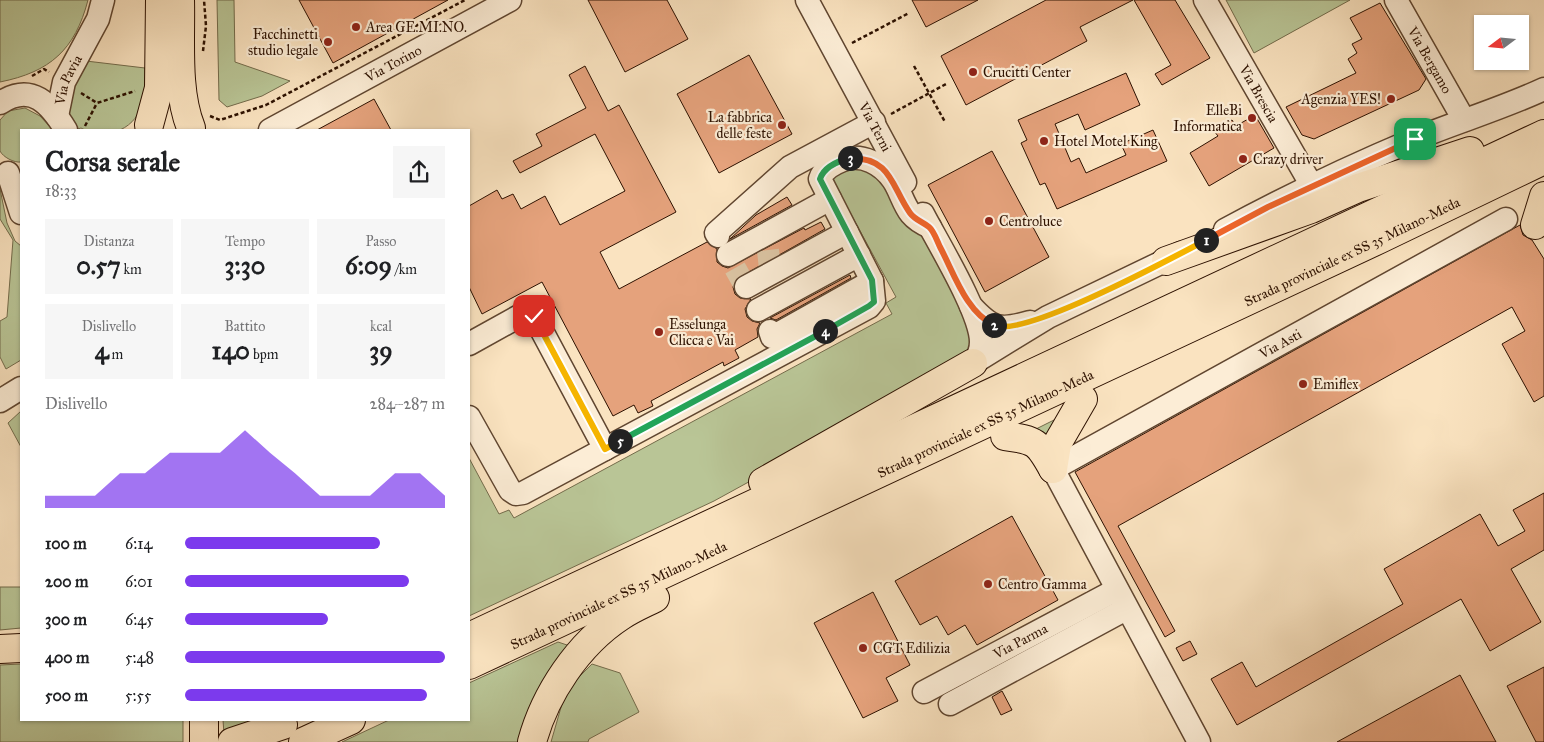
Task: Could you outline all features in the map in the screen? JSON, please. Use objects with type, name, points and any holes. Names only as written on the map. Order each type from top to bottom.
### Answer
[{"type":"main road","points":[[143,128],[158,88],[160,0]]},
{"type":"main road","points":[[180,0],[182,88],[185,111],[198,124]]},
{"type":"main road","points":[[143,128],[168,123],[198,124]]},
{"type":"main road","points":[[1166,261],[1302,212],[1358,188],[1446,161],[1544,123]]},
{"type":"main road","points":[[1495,170],[1544,134]]},
{"type":"main road","points":[[1495,170],[1544,160]]},
{"type":"main road","name":"Strada provinciale ex SS 35 Milano-Meda","points":[[470,665],[1248,300],[1495,170]]},
{"type":"main road","name":"Strada provinciale ex SS 35 Milano-Meda","points":[[470,638],[1495,170]]},
{"type":"main road","points":[[1540,233],[1544,196]]},
{"type":"main road","points":[[532,742],[538,722],[558,683],[593,639],[621,616],[693,578],[1005,436],[1242,320],[1248,300]]},
{"type":"main road","points":[[470,627],[500,609],[715,508],[973,363]]},
{"type":"main road","points":[[1053,470],[1057,444],[1083,399]]},
{"type":"main road","points":[[1005,436],[1027,439],[1041,448],[1053,470]]},
{"type":"main road","points":[[0,649],[20,648]]},
{"type":"main road","points":[[204,721],[204,742]]},
{"type":"main road","points":[[232,742],[293,729],[344,721]]},
{"type":"main road","points":[[246,742],[293,729]]},
{"type":"street","name":"Via Pavia","points":[[0,103],[23,88],[42,86],[59,79],[84,47],[98,19],[103,0]]},
{"type":"street","name":"Via Torino","points":[[259,129],[273,127],[510,0]]},
{"type":"street","name":"Via Terni","points":[[808,0],[970,305]]},
{"type":"street","name":"Via Brescia","points":[[1205,0],[1312,186]]},
{"type":"street","name":"Via Bergamo","points":[[1396,0],[1464,120]]},
{"type":"street","name":"Via Pavia","points":[[59,79],[62,123]]},
{"type":"street","points":[[23,88],[43,100],[62,123]]},
{"type":"street","points":[[973,363],[1048,316],[1166,261],[1312,186],[1415,139],[1516,102],[1544,89]]},
{"type":"street","points":[[747,290],[716,233],[790,167],[876,126]]},
{"type":"street","points":[[470,418],[510,490],[516,494],[523,493],[869,306],[874,302],[872,280],[820,179],[829,158],[876,126]]},
{"type":"street","points":[[822,172],[837,162],[848,158],[865,158],[880,166],[892,179],[910,214],[930,227]]},
{"type":"street","points":[[10,172],[20,209]]},
{"type":"street","points":[[747,290],[832,203]]},
{"type":"street","points":[[770,264],[768,244],[832,203]]},
{"type":"street","name":"Via Asti","points":[[1053,470],[1506,219]]},
{"type":"street","points":[[747,290],[770,264],[847,232]]},
{"type":"street","points":[[747,290],[859,255]]},
{"type":"street","points":[[747,290],[872,280]]},
{"type":"street","points":[[970,305],[985,321],[999,328],[1016,326],[1048,316]]},
{"type":"street","points":[[970,305],[981,340],[980,352],[973,363]]},
{"type":"street","points":[[470,343],[523,314],[530,313],[534,316],[605,449]]},
{"type":"street","points":[[0,401],[20,389]]},
{"type":"street","points":[[1053,470],[1121,600],[1199,742]]},
{"type":"street","name":"Via Parma","points":[[924,692],[1121,600]]},
{"type":"street","name":"Via Parma","points":[[950,704],[1121,600]]},
{"type":"path","points":[[202,59],[206,26],[204,0]]},
{"type":"path","points":[[198,124],[220,120],[266,104],[465,0]]},
{"type":"path","points":[[836,52],[909,13]]},
{"type":"path","points":[[914,66],[945,122]]},
{"type":"path","points":[[23,88],[44,69],[97,103]]},
{"type":"path","points":[[876,126],[946,84]]},
{"type":"path","points":[[84,129],[97,103],[144,88],[158,88]]},
{"type":"green space","points":[[0,0],[88,0],[76,32],[58,56],[33,72],[0,82]]},
{"type":"green space","points":[[217,0],[234,0],[235,62],[290,81],[262,96],[227,107],[219,100]]},
{"type":"green space","points":[[1226,0],[1350,0],[1254,53]]},
{"type":"green space","points":[[86,61],[145,68],[144,95],[139,111],[129,125],[122,129],[74,129],[68,101],[72,87]]},
{"type":"green space","points":[[25,108],[40,116],[52,129],[20,129],[20,162],[12,161],[0,151],[0,120],[8,111]]},
{"type":"green space","points":[[869,164],[928,240],[973,333],[971,353],[796,456],[714,501],[470,616],[470,460],[499,514],[509,510],[514,518],[892,314],[886,303],[896,297],[828,172]]},
{"type":"green space","points":[[0,189],[7,223],[15,241],[20,245],[20,361],[6,369],[0,357],[0,321],[7,317],[13,240],[0,219]]},
{"type":"green space","points":[[20,412],[20,445],[8,423]]},
{"type":"green space","points":[[1056,419],[1049,445],[1030,432]]},
{"type":"green space","points":[[0,587],[20,587],[20,628],[0,630]]},
{"type":"green space","points":[[558,642],[570,646],[525,742],[342,742],[387,721],[470,721],[470,683]]},
{"type":"green space","points":[[20,664],[20,721],[183,721],[183,742],[0,742],[0,665]]},
{"type":"green space","points":[[592,664],[620,673],[639,712],[589,739],[588,742],[551,742],[566,690]]},
{"type":"green space","points":[[223,721],[250,721],[224,734]]},
{"type":"building","name":"Area GE.MI.NO.","points":[[299,0],[448,0],[333,63]]},
{"type":"building","points":[[588,0],[667,0],[688,39],[625,72]]},
{"type":"building","points":[[912,0],[978,0],[926,27]]},
{"type":"building","points":[[1046,0],[1133,0],[1080,27],[1087,41],[966,105],[941,56]]},
{"type":"building","points":[[1134,0],[1175,0],[1210,58],[1162,85],[1155,74],[1171,65]]},
{"type":"building","points":[[1380,3],[1426,79],[1419,90],[1314,139],[1302,135],[1286,107],[1356,73],[1348,59],[1357,53],[1352,44],[1362,39],[1350,18]]},
{"type":"building","points":[[749,55],[792,134],[719,173],[677,94]]},
{"type":"building","points":[[585,66],[608,111],[619,105],[676,212],[600,252],[619,289],[707,242],[717,249],[717,262],[728,268],[804,228],[805,230],[821,222],[825,229],[735,280],[733,287],[735,294],[740,298],[751,299],[745,309],[747,317],[752,321],[760,323],[757,329],[758,337],[735,350],[739,358],[724,366],[723,362],[651,401],[653,406],[638,413],[634,405],[613,416],[542,282],[482,314],[470,289],[470,205],[497,190],[502,199],[513,194],[521,209],[545,196],[560,225],[625,191],[595,134],[520,173],[513,161],[542,146],[536,134],[586,108],[569,75]]},
{"type":"building","name":"Hotel Motel King","points":[[1126,73],[1140,105],[1085,130],[1078,114],[1055,124],[1071,162],[1079,158],[1086,173],[1126,155],[1121,144],[1153,130],[1167,161],[1057,209],[1045,183],[1040,185],[1021,143],[1027,140],[1018,120]]},
{"type":"building","points":[[374,99],[390,129],[319,129]]},
{"type":"building","points":[[1255,115],[1274,148],[1209,186],[1190,153],[1218,136],[1214,131],[1232,120],[1236,126]]},
{"type":"building","name":"Centroluce","points":[[992,151],[1049,257],[985,292],[928,185]]},
{"type":"building","points":[[787,197],[792,205],[730,239],[756,215]]},
{"type":"building","name":"Emiflex","points":[[1520,225],[1523,235],[1532,240],[1544,259],[1544,396],[1534,402],[1502,344],[1525,331],[1512,307],[1118,526],[1175,631],[1165,637],[1075,472]]},
{"type":"building","points":[[850,275],[851,278],[776,320],[770,318]]},
{"type":"building","points":[[1544,493],[1544,550],[1511,569],[1541,622],[1490,651],[1461,599],[1237,725],[1211,679],[1242,662],[1256,687],[1403,604],[1384,569],[1480,514],[1498,546],[1525,531],[1513,510]]},
{"type":"building","points":[[1012,516],[1058,600],[977,645],[965,625],[948,635],[937,616],[920,625],[895,581]]},
{"type":"building","points":[[873,592],[910,665],[886,678],[898,701],[863,718],[814,623]]},
{"type":"building","points":[[1190,641],[1197,654],[1183,661],[1176,648]]},
{"type":"building","points":[[1544,667],[1544,742],[1536,742],[1507,686]]},
{"type":"building","points":[[1460,675],[1496,742],[1337,742]]},
{"type":"building","points":[[1002,691],[1012,710],[1001,715],[992,697]]},
{"type":"tunnel","points":[[768,250],[770,269]]},
{"type":"tunnel","points":[[735,268],[744,284]]},
{"type":"place","name":"Area GE.MI.NO.","points":[[356,27]]},
{"type":"place","name":"Facchinetti studio legale","points":[[328,42]]},
{"type":"place","name":"Crucitti Center","points":[[973,72]]},
{"type":"place","name":"Agenzia YES!","points":[[1391,99]]},
{"type":"place","name":"ElleBi Informatica","points":[[1252,118]]},
{"type":"place","name":"La fabbrica delle feste","points":[[782,125]]},
{"type":"place","name":"Hotel Motel King","points":[[1044,141]]},
{"type":"place","name":"Crazy driver","points":[[1243,159]]},
{"type":"place","name":"Centroluce","points":[[989,221]]},
{"type":"place","name":"Esselunga Clicca e Vai","points":[[659,332]]},
{"type":"place","name":"Emiflex","points":[[1303,384]]},
{"type":"place","name":"Centro Gamma","points":[[988,584]]},
{"type":"place","name":"CGT Edilizia","points":[[863,648]]},
{"type":"route","points":[[534,316],[605,449],[846,320],[874,302],[875,296],[872,280],[820,179],[822,172],[837,162],[848,158],[865,158],[880,166],[892,179],[910,214],[930,227],[970,305],[985,321],[999,328],[1016,326],[1048,316],[1166,261],[1268,207],[1415,139]]}]
